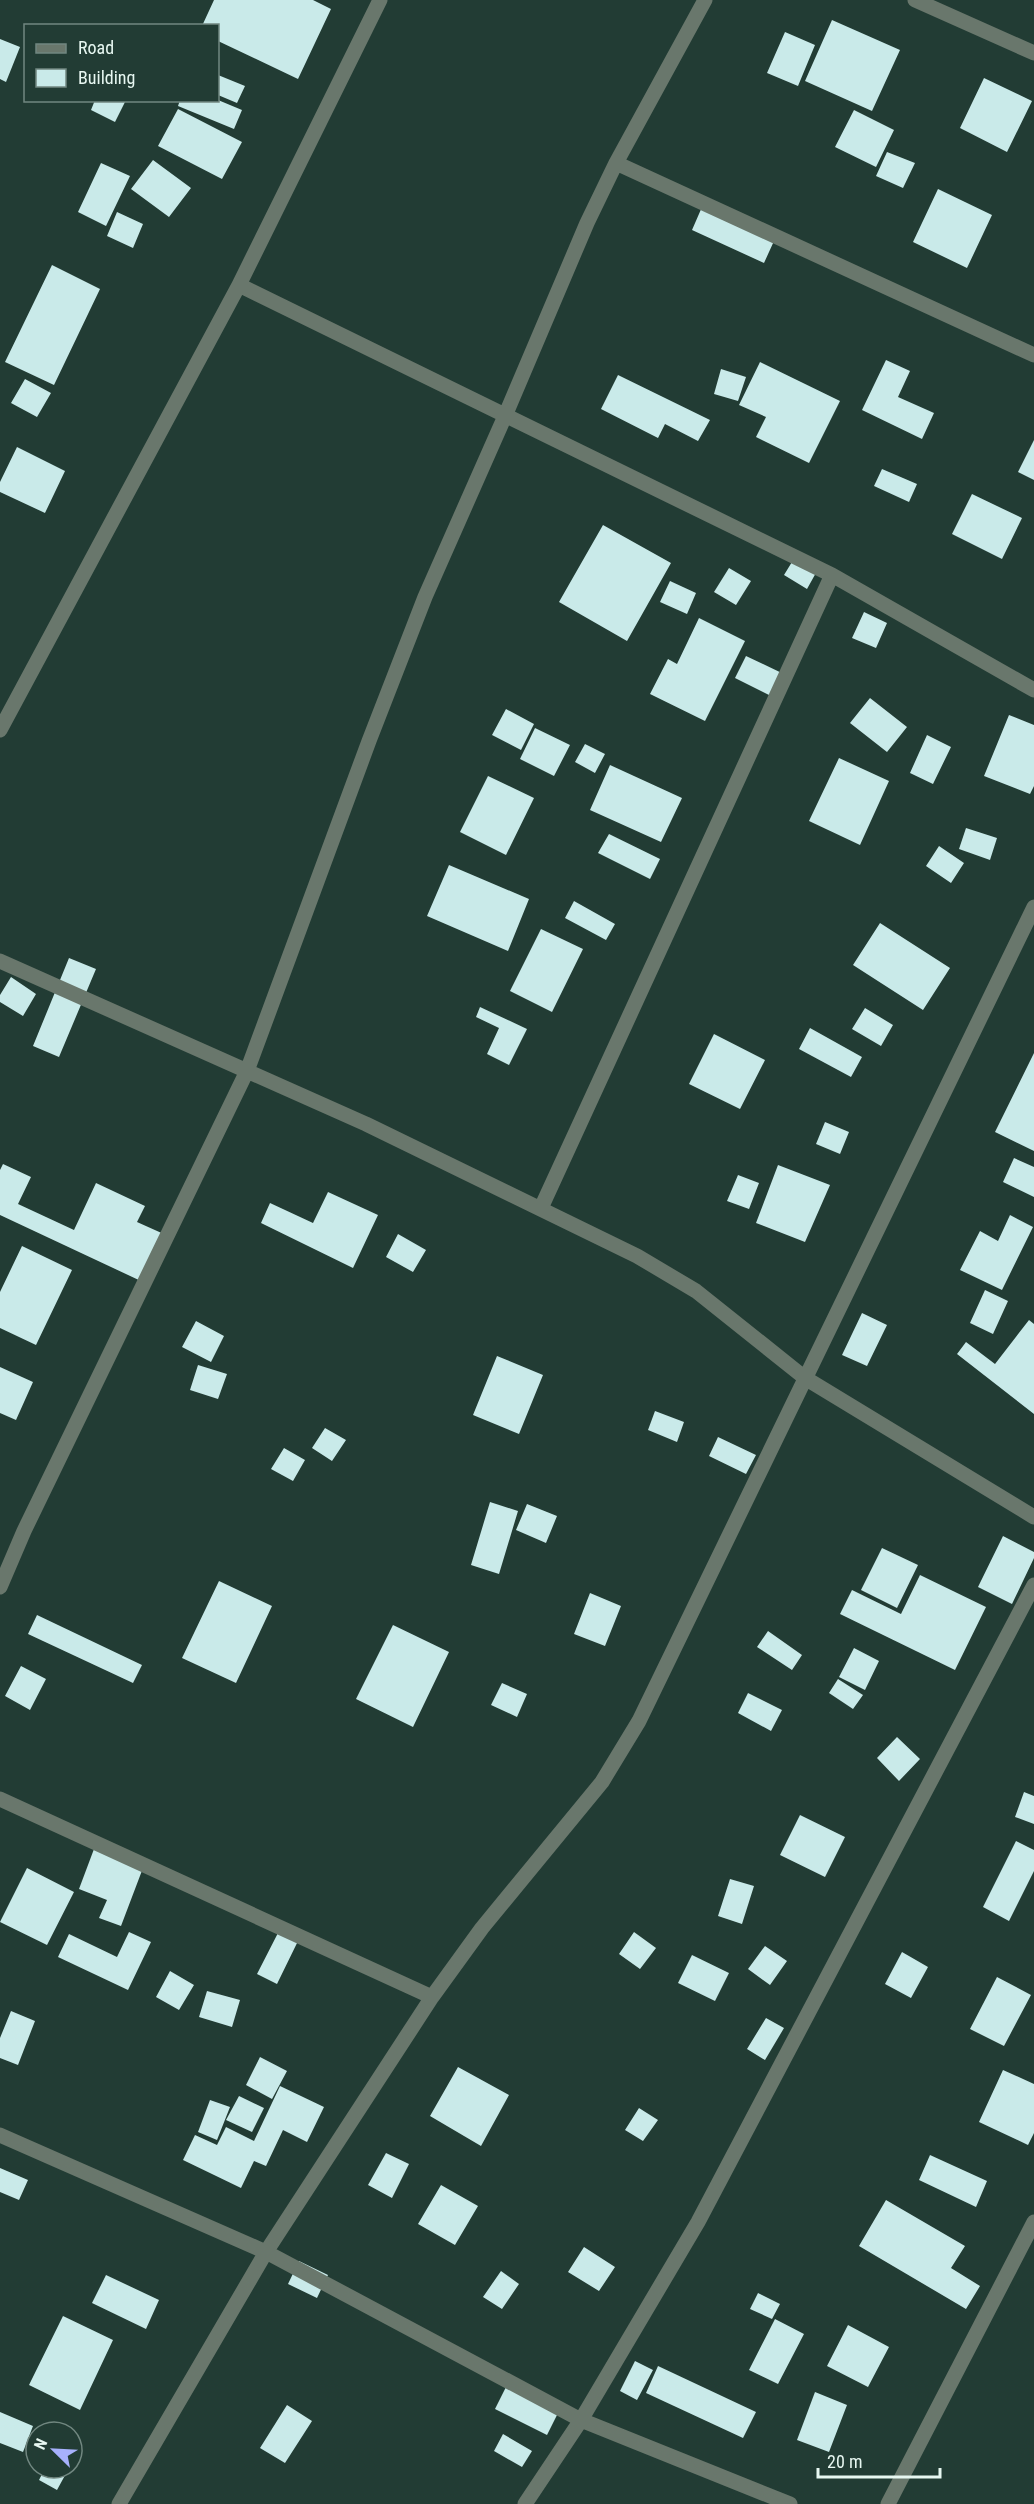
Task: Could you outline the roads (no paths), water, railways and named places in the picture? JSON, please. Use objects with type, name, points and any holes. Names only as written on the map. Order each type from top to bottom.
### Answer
[{"type":"street","points":[[0,730],[239,285],[380,0]]},
{"type":"street","points":[[0,1587],[24,1531],[247,1071],[425,597],[587,223],[616,163],[705,0]]},
{"type":"street","points":[[915,0],[1034,53]]},
{"type":"street","points":[[616,163],[1034,355]]},
{"type":"street","points":[[239,285],[832,575],[1034,690]]},
{"type":"street","points":[[541,1208],[832,575]]},
{"type":"street","points":[[119,2504],[266,2252],[432,1996],[482,1928],[602,1782],[639,1721],[1034,907]]},
{"type":"street","points":[[0,961],[366,1124],[637,1257],[696,1291],[805,1378],[1034,1517]]},
{"type":"street","points":[[525,2504],[581,2420],[698,2222],[1034,1585]]},
{"type":"street","points":[[0,1799],[432,1996]]},
{"type":"street","points":[[0,2135],[266,2252],[581,2420],[756,2498],[790,2504]]},
{"type":"street","points":[[888,2504],[1034,2222]]}]
